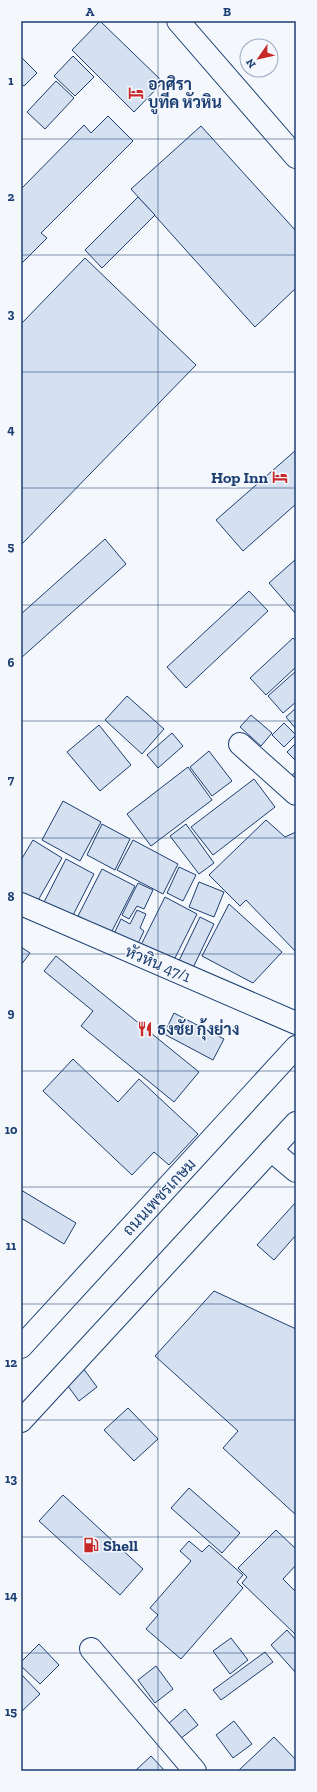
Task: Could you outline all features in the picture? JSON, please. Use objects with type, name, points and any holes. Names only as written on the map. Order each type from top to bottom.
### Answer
[{"type":"main road","points":[[178,21],[292,144]]},
{"type":"main road","points":[[240,744],[296,794]]},
{"type":"main road","name":"หัวหิน 47/1","points":[[21,904],[296,1023]]},
{"type":"main road","name":"ถนนเพชรเกษม","points":[[21,1347],[296,1047]]},
{"type":"main road","points":[[21,1421],[296,1123]]},
{"type":"main road","points":[[271,1150],[296,1171]]},
{"type":"main road","points":[[91,1649],[195,1771]]},
{"type":"building","points":[[100,21],[163,82],[134,112],[72,50]]},
{"type":"building","points":[[73,56],[94,77],[75,96],[54,76]]},
{"type":"building","points":[[21,57],[37,73],[24,86],[21,84]]},
{"type":"building","points":[[56,81],[74,98],[45,129],[27,112]]},
{"type":"building","points":[[108,116],[133,141],[41,233],[47,238],[21,264],[21,189],[84,125],[91,133]]},
{"type":"building","points":[[201,126],[296,231],[296,288],[255,327],[131,189]]},
{"type":"building","points":[[138,197],[155,215],[102,268],[85,250]]},
{"type":"building","points":[[85,258],[196,365],[21,545],[21,324]]},
{"type":"building","name":"Hop Inn","points":[[296,450],[296,504],[243,551],[216,520]]},
{"type":"building","points":[[105,539],[126,564],[21,658],[21,614]]},
{"type":"building","points":[[296,559],[296,614],[269,583]]},
{"type":"building","points":[[249,591],[268,611],[186,688],[167,667]]},
{"type":"building","points":[[293,638],[296,641],[296,667],[266,695],[250,678]]},
{"type":"building","points":[[296,671],[296,702],[283,713],[268,696]]},
{"type":"building","points":[[127,696],[164,729],[142,754],[105,720]]},
{"type":"building","points":[[296,708],[296,729],[286,717]]},
{"type":"building","points":[[251,715],[272,733],[261,746],[240,727]]},
{"type":"building","points":[[284,723],[296,735],[284,747],[272,735]]},
{"type":"building","points":[[99,725],[131,765],[100,791],[67,752]]},
{"type":"building","points":[[172,733],[183,746],[158,768],[147,755]]},
{"type":"building","points":[[296,743],[296,761],[287,752]]},
{"type":"building","points":[[209,751],[232,781],[212,796],[190,767]]},
{"type":"building","points":[[188,767],[212,800],[151,846],[127,814]]},
{"type":"building","points":[[296,771],[296,783],[290,778]]},
{"type":"building","points":[[254,779],[275,807],[213,855],[191,827]]},
{"type":"building","points":[[63,801],[101,822],[80,861],[42,840]]},
{"type":"building","points":[[266,820],[285,837],[296,832],[296,952],[246,900],[240,906],[209,875]]},
{"type":"building","points":[[102,824],[130,839],[115,870],[87,855]]},
{"type":"building","points":[[186,824],[214,863],[199,874],[170,836]]},
{"type":"building","points":[[33,840],[62,858],[36,904],[21,895],[21,860]]},
{"type":"building","points":[[133,840],[178,864],[163,894],[117,870]]},
{"type":"building","points":[[66,859],[94,874],[69,923],[41,908]]},
{"type":"building","points":[[179,867],[196,875],[183,901],[167,893]]},
{"type":"building","points":[[102,869],[135,886],[111,933],[78,916]]},
{"type":"building","points":[[199,882],[224,892],[214,917],[189,907]]},
{"type":"building","points":[[138,883],[153,890],[144,909],[137,906],[129,919],[122,915]]},
{"type":"building","points":[[165,897],[197,914],[173,962],[141,945]]},
{"type":"building","points":[[229,904],[282,952],[253,983],[202,956]]},
{"type":"building","points":[[137,910],[146,914],[140,928],[144,931],[135,950],[112,938],[121,919],[130,924]]},
{"type":"building","points":[[200,917],[214,924],[190,974],[176,967]]},
{"type":"building","points":[[21,947],[30,953],[21,965]]},
{"type":"building","points":[[56,956],[199,1072],[174,1102],[81,1026],[93,1011],[44,971]]},
{"type":"building","points":[[174,1013],[224,1039],[213,1060],[164,1034]]},
{"type":"building","points":[[73,1059],[118,1102],[139,1079],[198,1134],[169,1165],[154,1152],[132,1175],[43,1091]]},
{"type":"building","points":[[21,1190],[76,1223],[64,1244],[21,1218]]},
{"type":"building","points":[[296,1202],[296,1235],[274,1260],[257,1245]]},
{"type":"building","points":[[214,1291],[296,1329],[296,1515],[223,1448],[238,1431],[155,1356]]},
{"type":"building","points":[[80,1364],[97,1387],[79,1401],[62,1378]]},
{"type":"building","points":[[128,1408],[158,1439],[134,1461],[104,1430]]},
{"type":"building","points":[[189,1488],[240,1533],[222,1553],[171,1508]]},
{"type":"building","name":"Shell","points":[[63,1495],[143,1569],[120,1595],[39,1521]]},
{"type":"building","points":[[276,1530],[296,1549],[296,1565],[283,1579],[296,1592],[296,1635],[242,1583],[247,1577],[238,1568]]},
{"type":"building","points":[[189,1541],[202,1552],[209,1545],[243,1575],[237,1582],[243,1588],[181,1659],[146,1629],[158,1615],[150,1608],[191,1561],[180,1551]]},
{"type":"building","points":[[287,1630],[296,1640],[296,1673],[271,1645]]},
{"type":"building","points":[[231,1638],[248,1660],[230,1674],[213,1651]]},
{"type":"building","points":[[39,1644],[59,1665],[40,1684],[21,1666],[21,1662]]},
{"type":"building","points":[[265,1652],[273,1662],[221,1700],[213,1690]]},
{"type":"building","points":[[156,1666],[173,1689],[155,1703],[138,1680]]},
{"type":"building","points":[[21,1674],[40,1694],[21,1712]]},
{"type":"building","points":[[185,1709],[198,1725],[180,1739],[168,1724]]},
{"type":"building","points":[[234,1721],[252,1744],[233,1758],[216,1735]]},
{"type":"building","points":[[274,1737],[296,1760],[296,1771],[238,1771]]},
{"type":"building","points":[[151,1756],[165,1771],[135,1771]]},
{"type":"place","name":"อาศิรา บูทีค หัวหิน","points":[[136,93]]},
{"type":"place","name":"Hop Inn","points":[[280,477]]},
{"type":"place","name":"ธงชัย กุ้งย่าง","points":[[145,1029]]},
{"type":"place","name":"Shell","points":[[91,1545]]}]
